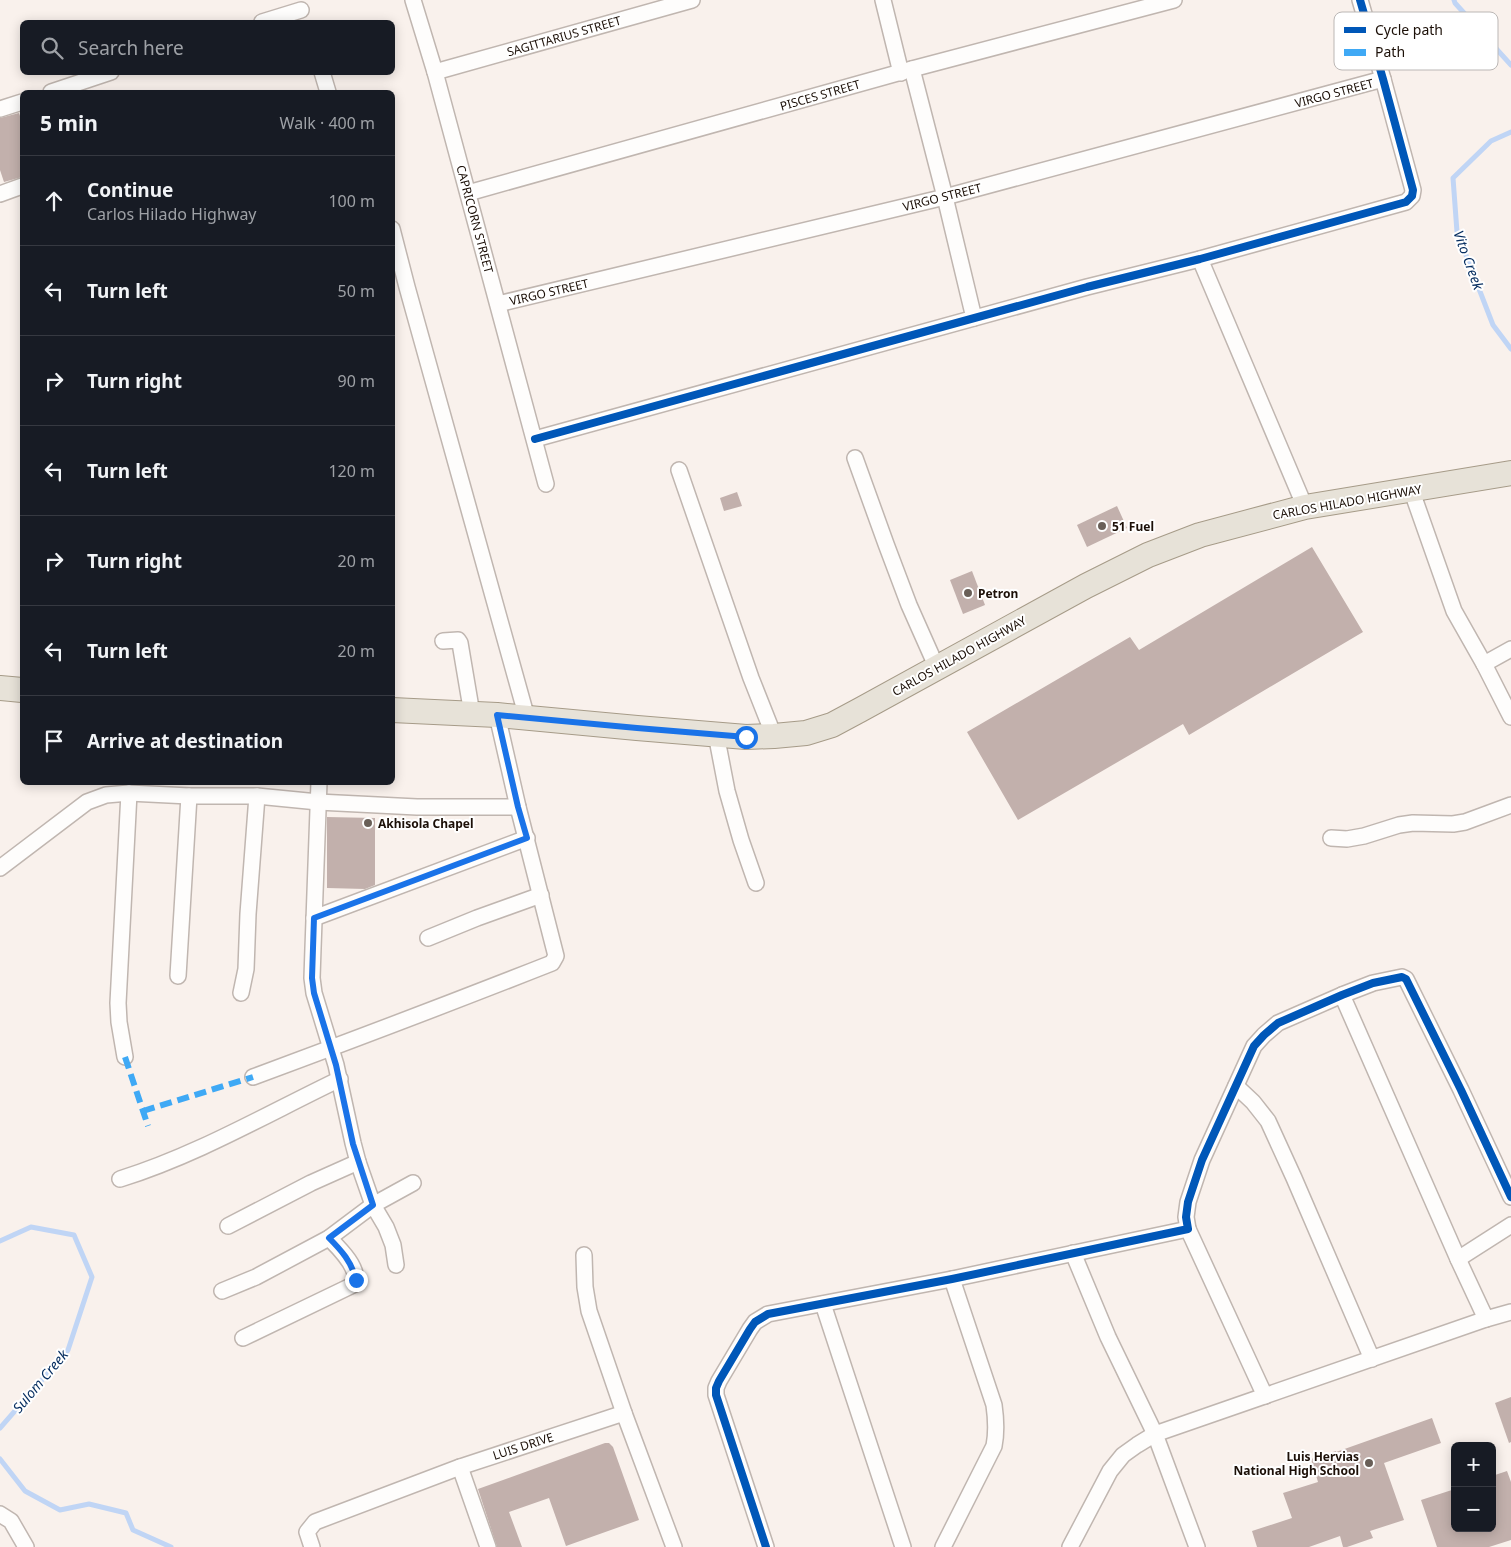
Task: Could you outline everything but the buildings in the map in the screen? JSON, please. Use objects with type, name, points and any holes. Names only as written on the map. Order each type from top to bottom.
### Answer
[{"type":"main road","name":"CARLOS HILADO HIGHWAY","points":[[395,710],[497,715],[746,737],[806,733],[832,725],[1086,586],[1148,555],[1200,535],[1305,507],[1511,472]]},
{"type":"main road","points":[[0,688],[20,690]]},
{"type":"street","name":"CAPRICORN STREET","points":[[413,0],[435,72],[546,484]]},
{"type":"street","name":"SAGITTARIUS STREET","points":[[435,72],[692,0]]},
{"type":"street","points":[[883,0],[945,197],[974,318]]},
{"type":"street","name":"PISCES STREET","points":[[468,193],[906,71],[1174,0]]},
{"type":"street","points":[[269,20],[302,11]]},
{"type":"street","points":[[535,439],[1087,287],[1200,259],[1400,204],[1409,200],[1413,190],[1380,70]]},
{"type":"street","points":[[57,90],[102,75]]},
{"type":"street","points":[[322,75],[325,90]]},
{"type":"street","name":"VIRGO STREET","points":[[498,304],[945,197],[1383,80]]},
{"type":"street","points":[[0,109],[20,103]]},
{"type":"street","points":[[0,194],[20,187]]},
{"type":"street","points":[[395,252],[400,289],[527,718]]},
{"type":"street","points":[[1200,259],[1305,507]]},
{"type":"street","points":[[856,458],[909,605],[937,668]]},
{"type":"street","points":[[679,470],[751,678],[774,736]]},
{"type":"street","points":[[1411,489],[1454,611],[1511,717]]},
{"type":"street","points":[[443,641],[458,640],[460,643],[472,714]]},
{"type":"street","points":[[1484,664],[1511,649]]},
{"type":"street","points":[[253,1077],[554,962],[556,956],[497,715]]},
{"type":"street","points":[[716,734],[729,799],[756,883]]},
{"type":"street","points":[[319,785],[312,978],[314,993],[340,1079],[358,1162],[373,1205],[386,1227],[393,1245],[396,1265]]},
{"type":"street","points":[[0,868],[87,802],[106,795],[129,793],[189,796],[257,796],[318,802],[417,807],[518,807]]},
{"type":"street","points":[[125,1057],[118,1003],[129,793]]},
{"type":"street","points":[[178,976],[189,796]]},
{"type":"street","points":[[241,994],[246,969],[257,796]]},
{"type":"street","points":[[1331,838],[1347,839],[1364,836],[1399,825],[1413,823],[1452,824],[1465,822],[1511,805]]},
{"type":"street","points":[[314,918],[527,838]]},
{"type":"street","points":[[428,938],[541,895]]},
{"type":"street","points":[[1265,1396],[1188,1229],[1186,1217],[1188,1202],[1199,1168],[1254,1046],[1278,1023],[1373,983],[1402,977],[1406,979],[1511,1197]]},
{"type":"street","points":[[1342,995],[1458,1259],[1486,1318]]},
{"type":"street","points":[[120,1179],[147,1171],[181,1157],[340,1079]]},
{"type":"street","points":[[1236,1086],[1253,1102],[1268,1121],[1302,1195],[1372,1359]]},
{"type":"street","points":[[228,1226],[311,1183],[358,1162]]},
{"type":"street","points":[[222,1291],[256,1277],[329,1238],[373,1205],[413,1183]]},
{"type":"street","points":[[1458,1259],[1511,1225]]},
{"type":"street","points":[[766,1547],[716,1395],[716,1388],[756,1322],[768,1314],[952,1279],[1188,1229]]},
{"type":"street","points":[[243,1338],[355,1284],[355,1274],[345,1254],[329,1238]]},
{"type":"street","points":[[1072,1253],[1108,1337],[1155,1434],[1197,1547]]},
{"type":"street","points":[[584,1255],[585,1287],[589,1311],[624,1413],[674,1547]]},
{"type":"street","points":[[942,1547],[994,1446],[997,1423],[994,1405],[952,1279]]},
{"type":"street","points":[[823,1304],[903,1547]]},
{"type":"street","points":[[1070,1547],[1110,1471],[1123,1455],[1155,1434],[1486,1318],[1511,1312]]},
{"type":"street","name":"LUIS DRIVE","points":[[312,1547],[307,1532],[315,1522],[460,1467],[624,1413]]},
{"type":"street","points":[[460,1467],[488,1547]]},
{"type":"street","points":[[0,1514],[11,1521],[26,1547]]},
{"type":"waterway","name":"Vito Creek","points":[[1454,0],[1463,12]]},
{"type":"waterway","name":"Vito Creek","points":[[1498,51],[1511,65]]},
{"type":"waterway","name":"Vito Creek","points":[[1511,132],[1491,141],[1453,178],[1457,232],[1493,325],[1511,349]]},
{"type":"waterway","name":"Sulom Creek","points":[[0,1241],[31,1227],[74,1235],[92,1277],[68,1350],[0,1428]]},
{"type":"waterway","name":"Sulom Creek","points":[[0,1459],[25,1491],[60,1510],[89,1504],[126,1513],[133,1530],[171,1547]]},
{"type":"marked path","points":[[125,1057],[148,1126]]},
{"type":"marked path","points":[[143,1111],[253,1077]]},
{"type":"cycle path","points":[[1360,0],[1363,12]]},
{"type":"cycle path","points":[[535,439],[1087,287],[1200,259],[1406,202],[1412,196],[1413,190],[1380,70]]},
{"type":"cycle path","points":[[766,1547],[716,1395],[719,1381],[755,1322],[768,1314],[952,1279],[1188,1229],[1186,1217],[1188,1202],[1202,1160],[1254,1046],[1278,1023],[1373,983],[1402,977],[1406,979],[1511,1197]]},
{"type":"place","name":"51 Fuel","points":[[1102,526]]},
{"type":"place","name":"Petron","points":[[968,593]]},
{"type":"place","name":"Akhisola Chapel","points":[[368,823]]},
{"type":"place","name":"Luis Hervias National High School","points":[[1369,1463]]},
{"type":"route","points":[[356,1280],[345,1254],[329,1238],[373,1205],[358,1162],[336,1065],[314,993],[312,978],[314,918],[527,838],[497,715],[746,737]]}]
